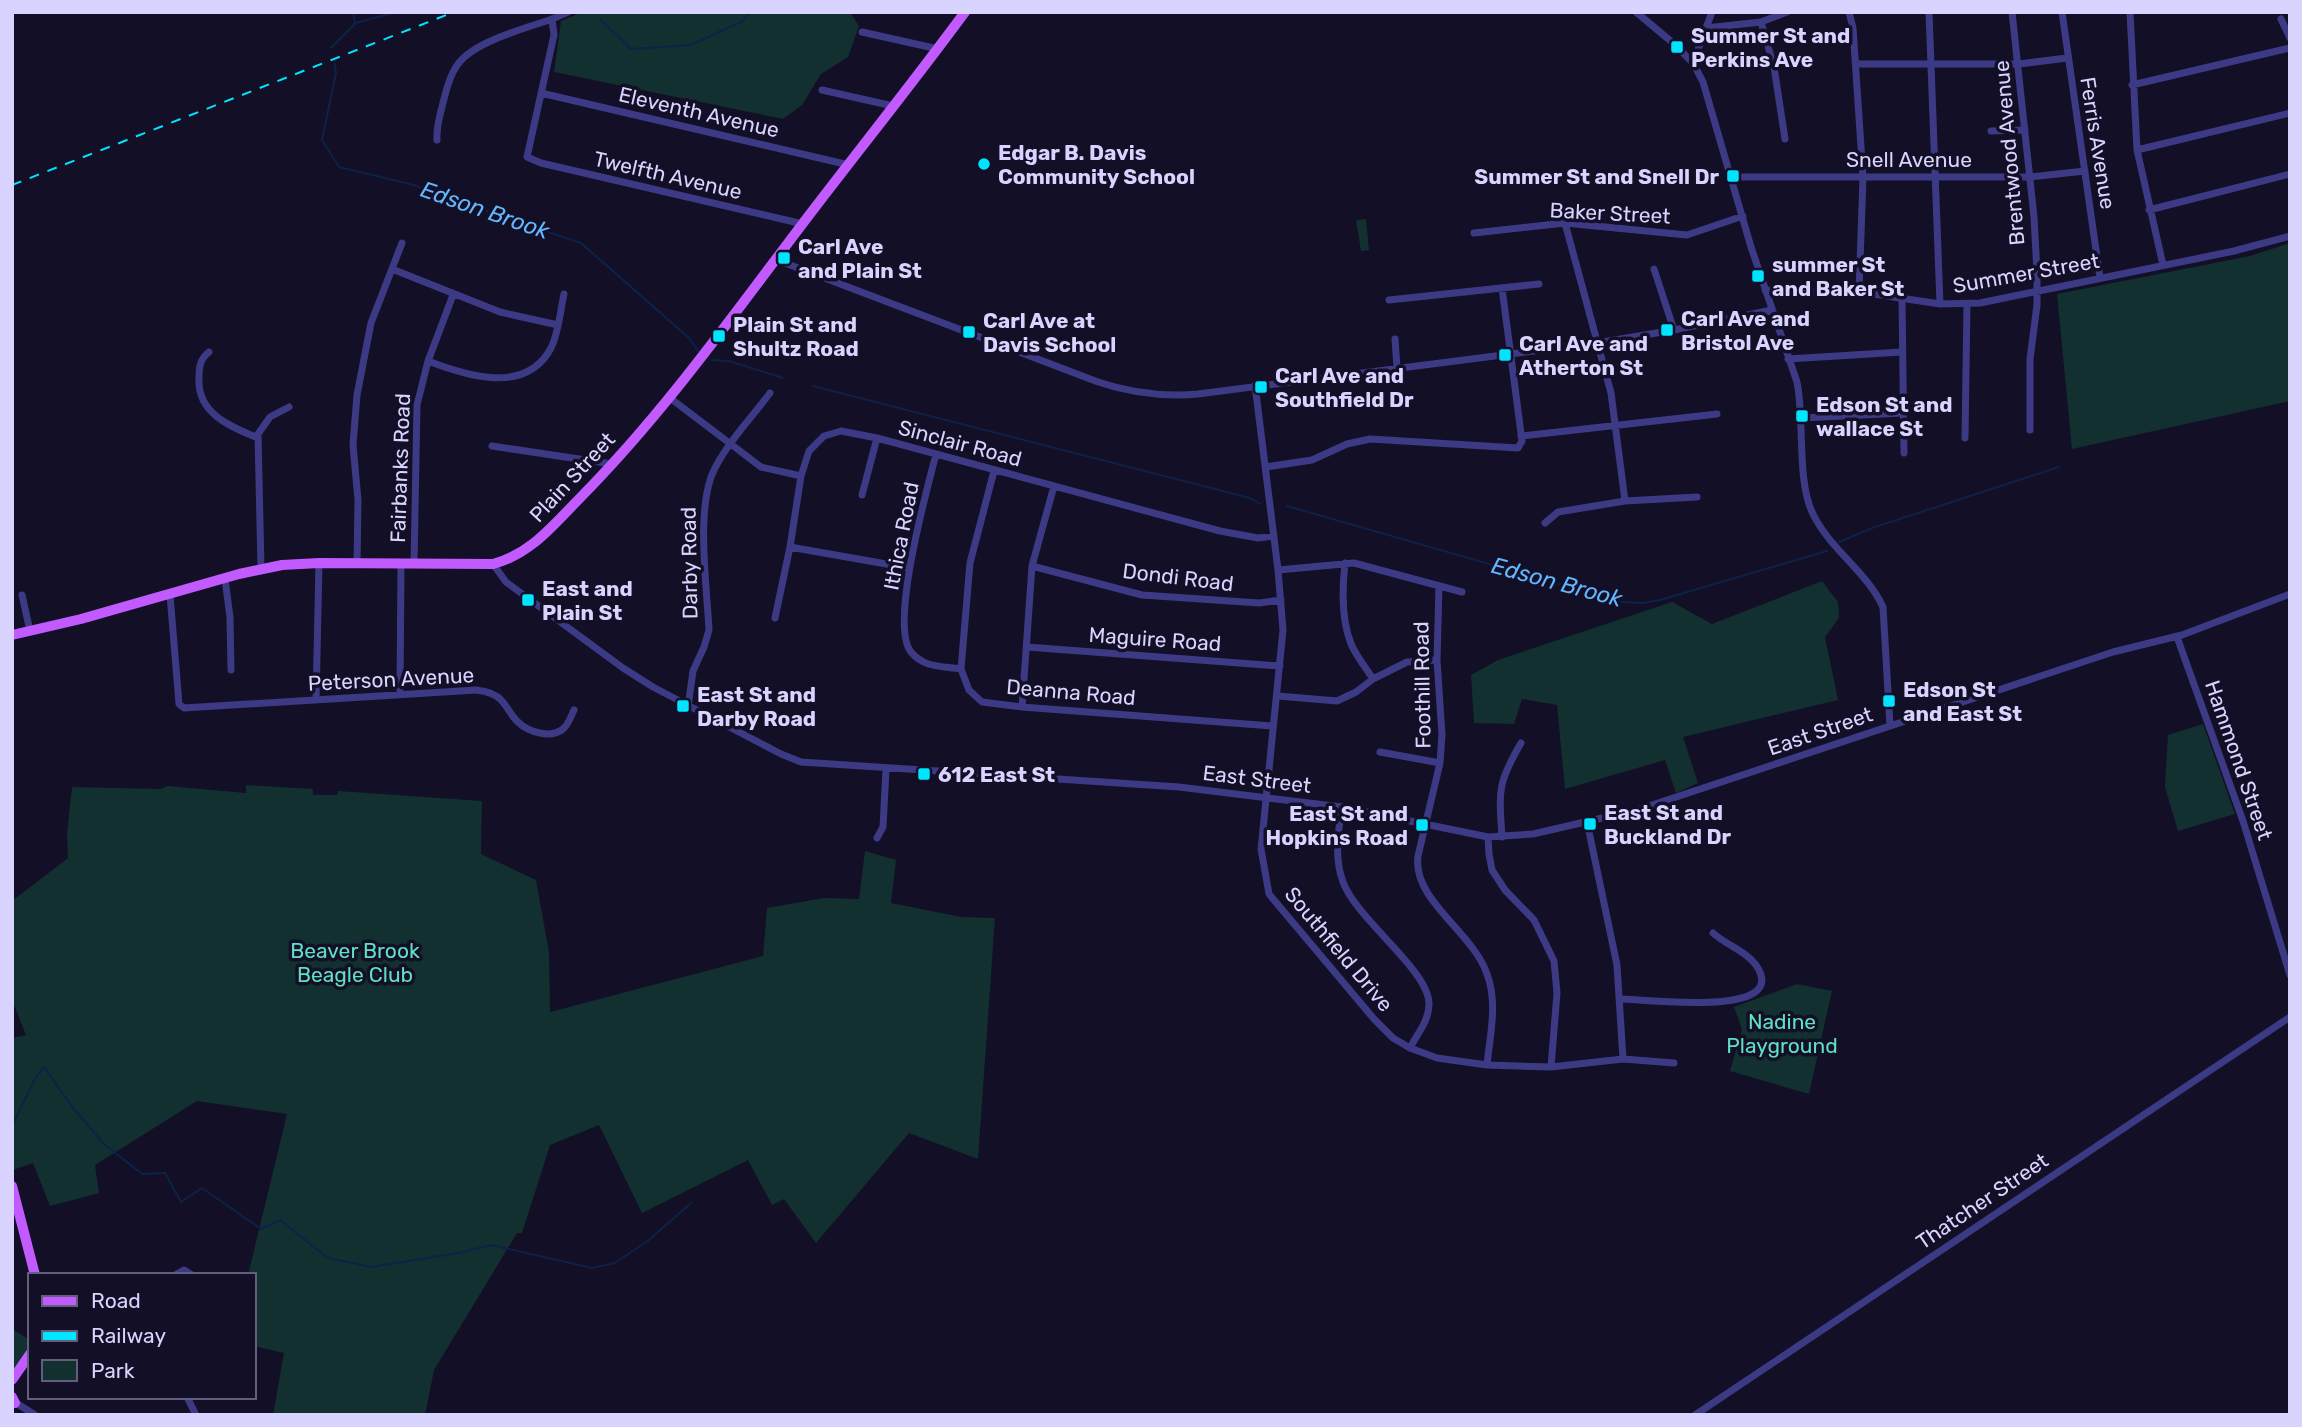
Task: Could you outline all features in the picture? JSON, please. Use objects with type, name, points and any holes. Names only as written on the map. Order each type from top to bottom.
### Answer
[{"type":"main road","name":"Plain Street","points":[[12,635],[288,564],[492,564],[513,557],[540,539],[670,398],[965,12]]},
{"type":"main road","points":[[12,1186],[34,1273]]},
{"type":"main road","points":[[13,1382],[28,1357]]},
{"type":"street","points":[[437,140],[436,130],[446,92],[454,69],[460,61],[475,48],[568,12]]},
{"type":"street","points":[[1636,12],[1693,63],[1706,90],[1765,289],[1797,382],[1802,418],[1804,484],[1812,513],[1826,538],[1876,592],[1883,607],[1890,726]]},
{"type":"street","points":[[1693,63],[1712,12]]},
{"type":"street","points":[[1706,28],[1761,22],[1787,12]]},
{"type":"street","points":[[1849,12],[1853,28],[1863,177],[1859,292]]},
{"type":"street","points":[[1929,12],[1940,304]]},
{"type":"street","name":"Brentwood Avenue","points":[[2012,12],[2036,251],[2037,291],[2029,359],[2030,430]]},
{"type":"street","name":"Ferris Avenue","points":[[2062,12],[2100,278]]},
{"type":"street","points":[[2130,12],[2137,150],[2163,265]]},
{"type":"street","points":[[541,93],[554,35],[551,19]]},
{"type":"street","points":[[2281,19],[2290,38]]},
{"type":"street","points":[[1761,22],[1774,66],[1784,139]]},
{"type":"street","points":[[863,32],[938,49]]},
{"type":"street","points":[[2132,85],[2290,48]]},
{"type":"street","points":[[1856,64],[2019,64],[2067,58]]},
{"type":"street","points":[[822,90],[893,106]]},
{"type":"street","name":"Twelfth Avenue","points":[[541,93],[527,156],[541,163],[803,224]]},
{"type":"street","name":"Eleventh Avenue","points":[[541,93],[849,165]]},
{"type":"street","points":[[2137,150],[2290,113]]},
{"type":"street","points":[[1991,131],[2025,130]]},
{"type":"street","name":"Snell Avenue","points":[[1732,177],[2029,177],[2085,171]]},
{"type":"street","points":[[2149,210],[2290,174]]},
{"type":"street","name":"Baker Street","points":[[1474,233],[1565,223],[1687,235],[1743,216]]},
{"type":"street","points":[[1565,223],[1611,393],[1625,501]]},
{"type":"street","name":"Summer Street","points":[[1765,289],[1859,292],[1940,304],[1967,304],[2247,249],[2290,236]]},
{"type":"street","points":[[357,564],[358,500],[353,445],[357,395],[367,336],[402,243]]},
{"type":"street","points":[[777,260],[1118,389],[1160,396],[1180,396],[1597,343],[1772,310]]},
{"type":"street","points":[[392,269],[500,312],[558,325]]},
{"type":"street","points":[[1654,270],[1674,330]]},
{"type":"street","points":[[1389,300],[1539,284]]},
{"type":"street","points":[[1266,467],[1312,460],[1347,444],[1370,439],[1515,449],[1521,444],[1521,436],[1502,288]]},
{"type":"street","name":"Fairbanks Road","points":[[414,564],[416,414],[428,361],[453,295]]},
{"type":"street","points":[[428,361],[460,373],[487,377],[512,378],[534,368],[552,345],[564,295]]},
{"type":"street","points":[[1902,299],[1904,453]]},
{"type":"street","points":[[1965,438],[1967,304]]},
{"type":"street","points":[[1395,339],[1398,368]]},
{"type":"street","points":[[209,352],[200,363],[199,376],[200,393],[206,407],[216,417],[258,438]]},
{"type":"street","points":[[1788,359],[1902,352]]},
{"type":"street","name":"Southfield Drive","points":[[1255,385],[1283,631],[1261,849],[1269,894],[1374,1019],[1393,1038],[1410,1048],[1437,1058],[1487,1065],[1550,1067],[1623,1059],[1674,1063]]},
{"type":"street","name":"Darby Road","points":[[688,707],[693,671],[709,630],[705,499],[715,468],[770,393]]},
{"type":"street","points":[[670,398],[767,469],[802,477]]},
{"type":"street","points":[[261,569],[258,438],[261,428],[270,417],[289,407]]},
{"type":"street","points":[[1802,418],[1903,413]]},
{"type":"street","points":[[1521,436],[1717,414]]},
{"type":"street","name":"Sinclair Road","points":[[775,618],[809,451],[824,436],[842,431],[1220,531],[1258,538],[1274,536]]},
{"type":"street","points":[[862,495],[877,439]]},
{"type":"street","points":[[492,446],[612,464]]},
{"type":"street","name":"Ithica Road","points":[[936,454],[908,568],[904,634],[909,650],[925,664],[961,668]]},
{"type":"street","points":[[961,668],[970,563],[994,471]]},
{"type":"street","points":[[1022,707],[1032,566],[1054,486]]},
{"type":"street","points":[[1545,523],[1558,512],[1625,501],[1698,496]]},
{"type":"street","points":[[790,547],[908,568]]},
{"type":"street","points":[[1278,570],[1354,562],[1462,592]]},
{"type":"street","points":[[316,700],[319,563]]},
{"type":"street","points":[[1345,563],[1342,591],[1347,632],[1373,679]]},
{"type":"street","points":[[400,693],[401,564]]},
{"type":"street","name":"East Street","points":[[492,564],[506,582],[653,687],[801,762],[1179,787],[1342,807],[1488,837],[1533,834],[1625,814],[2113,652],[2177,637],[2290,594]]},
{"type":"street","name":"Dondi Road","points":[[1032,566],[1142,595],[1259,604],[1281,600]]},
{"type":"street","points":[[225,579],[230,617],[231,670]]},
{"type":"street","name":"Foothill Road","points":[[1439,586],[1437,660],[1442,735],[1440,763],[1418,863],[1420,880],[1484,965],[1493,1008],[1487,1065]]},
{"type":"street","points":[[22,595],[30,631]]},
{"type":"street","name":"Peterson Avenue","points":[[170,595],[179,704],[182,706],[379,697],[400,693],[483,691],[502,700],[513,718],[525,728],[546,733],[554,733],[565,727],[574,710]]},
{"type":"street","name":"Hammond Street","points":[[2177,637],[2244,821],[2290,975]]},
{"type":"street","name":"Maguire Road","points":[[1027,647],[1280,666]]},
{"type":"street","points":[[1278,696],[1337,701],[1407,662],[1437,660]]},
{"type":"street","name":"Deanna Road","points":[[961,668],[969,690],[982,702],[1273,726]]},
{"type":"street","points":[[1502,837],[1500,784],[1521,743]]},
{"type":"street","points":[[1380,752],[1440,763]]},
{"type":"street","points":[[877,838],[883,827],[886,769]]},
{"type":"street","points":[[1342,807],[1338,856],[1343,884],[1363,914],[1419,977],[1428,994],[1427,1017],[1410,1048]]},
{"type":"street","points":[[1587,822],[1618,965],[1623,1059]]},
{"type":"street","points":[[1488,837],[1492,870],[1511,896],[1534,920],[1554,961],[1557,993],[1550,1067]]},
{"type":"street","points":[[1621,999],[1724,1003],[1754,993],[1762,986],[1762,976],[1752,961],[1713,933]]},
{"type":"street","name":"Thatcher Street","points":[[1695,1415],[2290,1017]]},
{"type":"street","points":[[188,1399],[195,1415]]},
{"type":"street","points":[[13,1400],[35,1415]]},
{"type":"green space","points":[[583,12],[850,12],[859,26],[848,57],[821,74],[802,105],[783,119],[554,72],[561,21]]},
{"type":"green space","points":[[1366,219],[1369,250],[1361,251],[1356,220]]},
{"type":"green space","points":[[2290,243],[2290,401],[2072,449],[2057,294],[2250,256]]},
{"type":"green space","points":[[1822,581],[1838,602],[1839,618],[1825,637],[1838,700],[1683,737],[1698,783],[1676,793],[1665,760],[1565,789],[1557,705],[1522,699],[1514,724],[1474,723],[1471,675],[1498,660],[1672,602],[1712,624]]},
{"type":"green space","points":[[2203,724],[2235,814],[2178,831],[2165,787],[2168,735]]},
{"type":"green space","name":"Beaver Brook Beagle Club","points":[[246,785],[313,789],[313,795],[337,795],[338,791],[482,801],[481,854],[536,880],[549,952],[550,1012],[763,956],[767,908],[824,898],[859,899],[865,851],[896,860],[891,903],[961,917],[995,918],[978,1159],[909,1133],[816,1243],[784,1199],[772,1205],[748,1160],[642,1213],[599,1125],[550,1145],[522,1233],[517,1233],[434,1370],[425,1415],[273,1415],[284,1353],[256,1346],[256,1273],[248,1273],[287,1114],[197,1101],[95,1165],[99,1193],[50,1206],[33,1163],[13,1170],[12,1168],[12,1038],[26,1035],[12,1005],[12,901],[68,858],[67,834],[72,787],[161,789],[168,786],[246,793]]},
{"type":"green space","name":"Nadine Playground","points":[[1797,984],[1832,991],[1809,1094],[1730,1071],[1742,1029],[1734,1007]]},
{"type":"green space","points":[[12,1329],[28,1339],[28,1352],[12,1374]]},
{"type":"waterway","name":"Edson Brook","points":[[331,48],[355,24],[353,12]]},
{"type":"waterway","points":[[356,23],[396,12]]},
{"type":"waterway","points":[[600,19],[631,49],[691,45],[743,21],[749,12]]},
{"type":"waterway","name":"Edson Brook","points":[[335,64],[336,73],[322,140],[339,167],[414,185],[581,243],[689,338],[699,352]]},
{"type":"waterway","name":"Edson Brook","points":[[712,360],[729,361],[783,378]]},
{"type":"waterway","name":"Edson Brook","points":[[813,386],[1250,498],[1260,504]]},
{"type":"waterway","name":"Edson Brook","points":[[1839,542],[1872,528],[2059,467]]},
{"type":"waterway","name":"Edson Brook","points":[[1287,506],[1622,602],[1643,603],[1660,600],[1827,551]]},
{"type":"waterway","points":[[12,1126],[36,1077],[44,1067],[73,1108],[104,1144],[142,1174],[165,1173],[181,1202],[202,1188],[261,1229],[280,1220],[328,1258],[371,1267],[492,1245],[592,1268],[615,1263],[649,1240],[692,1202]]},
{"type":"railway","points":[[12,185],[454,12]]},
{"type":"place","name":"Summer St and Perkins Ave","points":[[1677,47]]},
{"type":"place","name":"Edgar B. Davis Community School","points":[[984,164]]},
{"type":"place","name":"Summer St and Snell Dr","points":[[1733,176]]},
{"type":"place","name":"Carl Ave and Plain St","points":[[784,258]]},
{"type":"place","name":"summer St and Baker St","points":[[1758,276]]},
{"type":"place","name":"Carl Ave and Bristol Ave","points":[[1667,330]]},
{"type":"place","name":"Carl Ave at Davis School","points":[[969,332]]},
{"type":"place","name":"Plain St and Shultz Road","points":[[719,336]]},
{"type":"place","name":"Carl Ave and Atherton St","points":[[1505,355]]},
{"type":"place","name":"Carl Ave and Southfield Dr","points":[[1261,387]]},
{"type":"place","name":"Edson St and wallace St","points":[[1802,416]]},
{"type":"place","name":"East and Plain St","points":[[528,600]]},
{"type":"place","name":"Edson St and East St","points":[[1889,701]]},
{"type":"place","name":"East St and Darby Road","points":[[683,706]]},
{"type":"place","name":"612 East St","points":[[924,774]]},
{"type":"place","name":"East St and Buckland Dr","points":[[1590,824]]},
{"type":"place","name":"East St and Hopkins Road","points":[[1422,825]]}]
